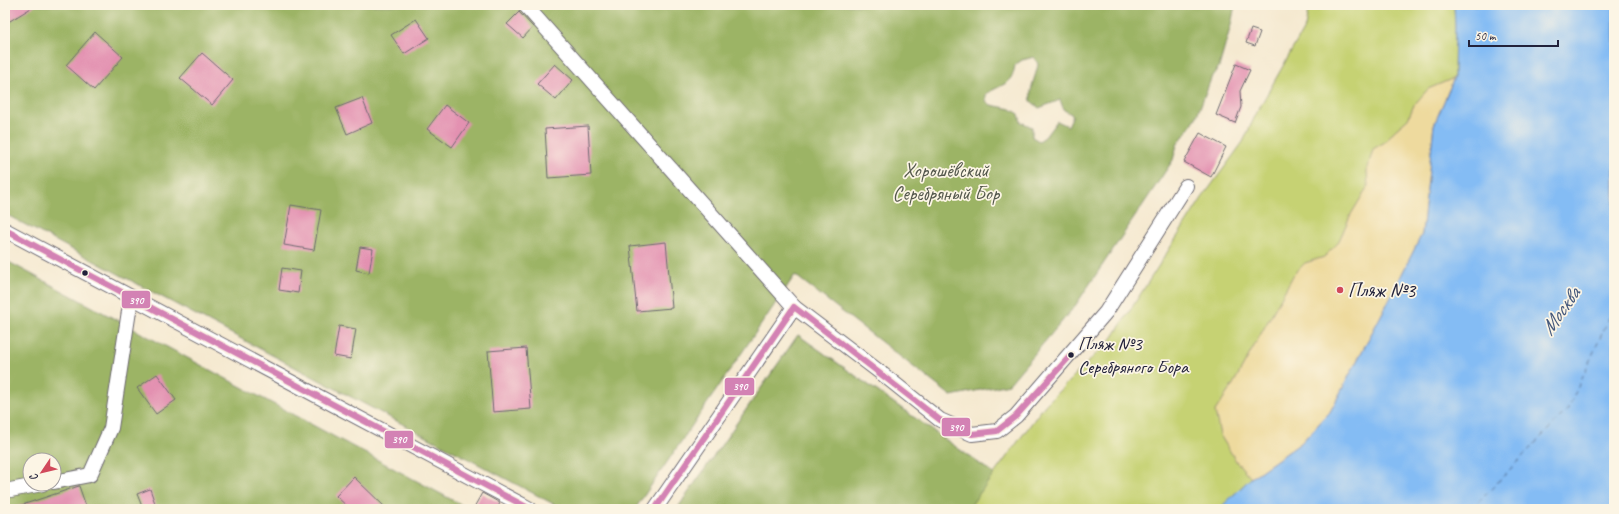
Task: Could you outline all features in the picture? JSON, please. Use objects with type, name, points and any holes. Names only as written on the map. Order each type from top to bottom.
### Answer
[{"type":"street","points":[[525,5],[794,307],[940,420],[972,434],[998,431],[1016,416],[1106,312],[1186,186]]},
{"type":"street","points":[[5,230],[530,509]]},
{"type":"street","points":[[62,480],[90,475],[111,428],[131,298]]},
{"type":"street","points":[[655,509],[794,307]]},
{"type":"street","points":[[5,491],[22,488]]},
{"type":"green space","name":"Хорошёвский Серебряный Бор","points":[[5,5],[1235,5],[1219,67],[1212,76],[1196,118],[1177,145],[1173,160],[1075,306],[1009,384],[951,396],[795,275],[635,509],[563,509],[5,214]],"holes":[[[1034,57],[1038,64],[1032,87],[1031,101],[1039,108],[1060,100],[1064,110],[1073,115],[1068,126],[1057,121],[1045,137],[1039,141],[1032,137],[1032,127],[1021,122],[1019,114],[1011,109],[991,105],[986,101],[986,94],[1005,84],[1014,72],[1015,65],[1022,60]]]},
{"type":"green space","points":[[1309,5],[1454,5],[1454,78],[1434,125],[1422,234],[1386,306],[1301,443],[1251,478],[1219,509],[677,509],[798,335],[994,474],[1045,405],[1113,337],[1202,198],[1243,142],[1257,112],[1305,27]]},
{"type":"green space","points":[[5,260],[469,509],[5,509]]},
{"type":"green space","points":[[798,335],[994,474],[968,509],[677,509]]},
{"type":"sand","name":"Пляж №3","points":[[1454,78],[1434,125],[1422,234],[1386,306],[1330,412],[1301,443],[1251,478],[1236,461],[1220,435],[1215,411],[1232,386],[1294,274],[1305,263],[1324,257],[1338,243],[1350,216],[1368,186],[1367,171],[1373,149],[1385,142],[1394,131],[1408,119],[1414,105],[1428,89]]},
{"type":"water","name":"Москва","points":[[1454,5],[1614,5],[1614,509],[1219,509],[1251,478],[1301,443],[1330,412],[1422,234],[1434,125],[1454,78]]},
{"type":"building","points":[[5,5],[36,5],[5,24]]},
{"type":"building","points":[[519,12],[533,27],[523,38],[507,24]]},
{"type":"building","points":[[416,19],[429,38],[404,54],[391,35]]},
{"type":"building","points":[[1251,29],[1260,32],[1255,46],[1246,43]]},
{"type":"building","points":[[95,32],[123,57],[94,90],[66,65]]},
{"type":"building","points":[[202,53],[233,80],[212,105],[180,78]]},
{"type":"building","points":[[555,64],[573,80],[556,100],[537,84]]},
{"type":"building","points":[[1236,64],[1250,70],[1240,91],[1241,107],[1235,123],[1216,115]]},
{"type":"building","points":[[362,98],[372,123],[347,134],[336,108]]},
{"type":"building","points":[[445,105],[469,123],[452,147],[427,129]]},
{"type":"building","points":[[588,126],[591,175],[548,178],[545,129]]},
{"type":"building","points":[[1200,133],[1226,147],[1211,177],[1184,162]]},
{"type":"building","points":[[291,205],[321,210],[314,250],[284,245]]},
{"type":"building","points":[[666,242],[672,308],[637,311],[630,246]]},
{"type":"building","points":[[360,247],[373,249],[369,273],[356,270]]},
{"type":"building","points":[[282,268],[301,271],[298,293],[279,290]]},
{"type":"building","points":[[339,326],[356,329],[351,359],[334,356]]},
{"type":"building","points":[[526,348],[531,409],[493,412],[488,351]]},
{"type":"building","points":[[157,374],[176,400],[156,414],[137,388]]},
{"type":"building","points":[[354,477],[387,509],[350,509],[336,496]]},
{"type":"building","points":[[79,486],[87,509],[16,509],[16,507]]},
{"type":"building","points":[[150,489],[157,509],[143,509],[137,494]]},
{"type":"building","points":[[482,493],[500,503],[497,509],[473,509]]},
{"type":"ferry route","points":[[1472,509],[1568,409],[1614,307]]},
{"type":"transit line","name":"390","points":[[5,230],[530,509]]},
{"type":"transit line","name":"390","points":[[655,509],[794,307],[940,420],[972,434],[997,431],[1016,416],[1071,355]]},
{"type":"place","name":"Пляж №3","points":[[1340,290]]},
{"type":"place","name":"Пляж №3 Cеребряного Бора","points":[[1071,355]]}]
